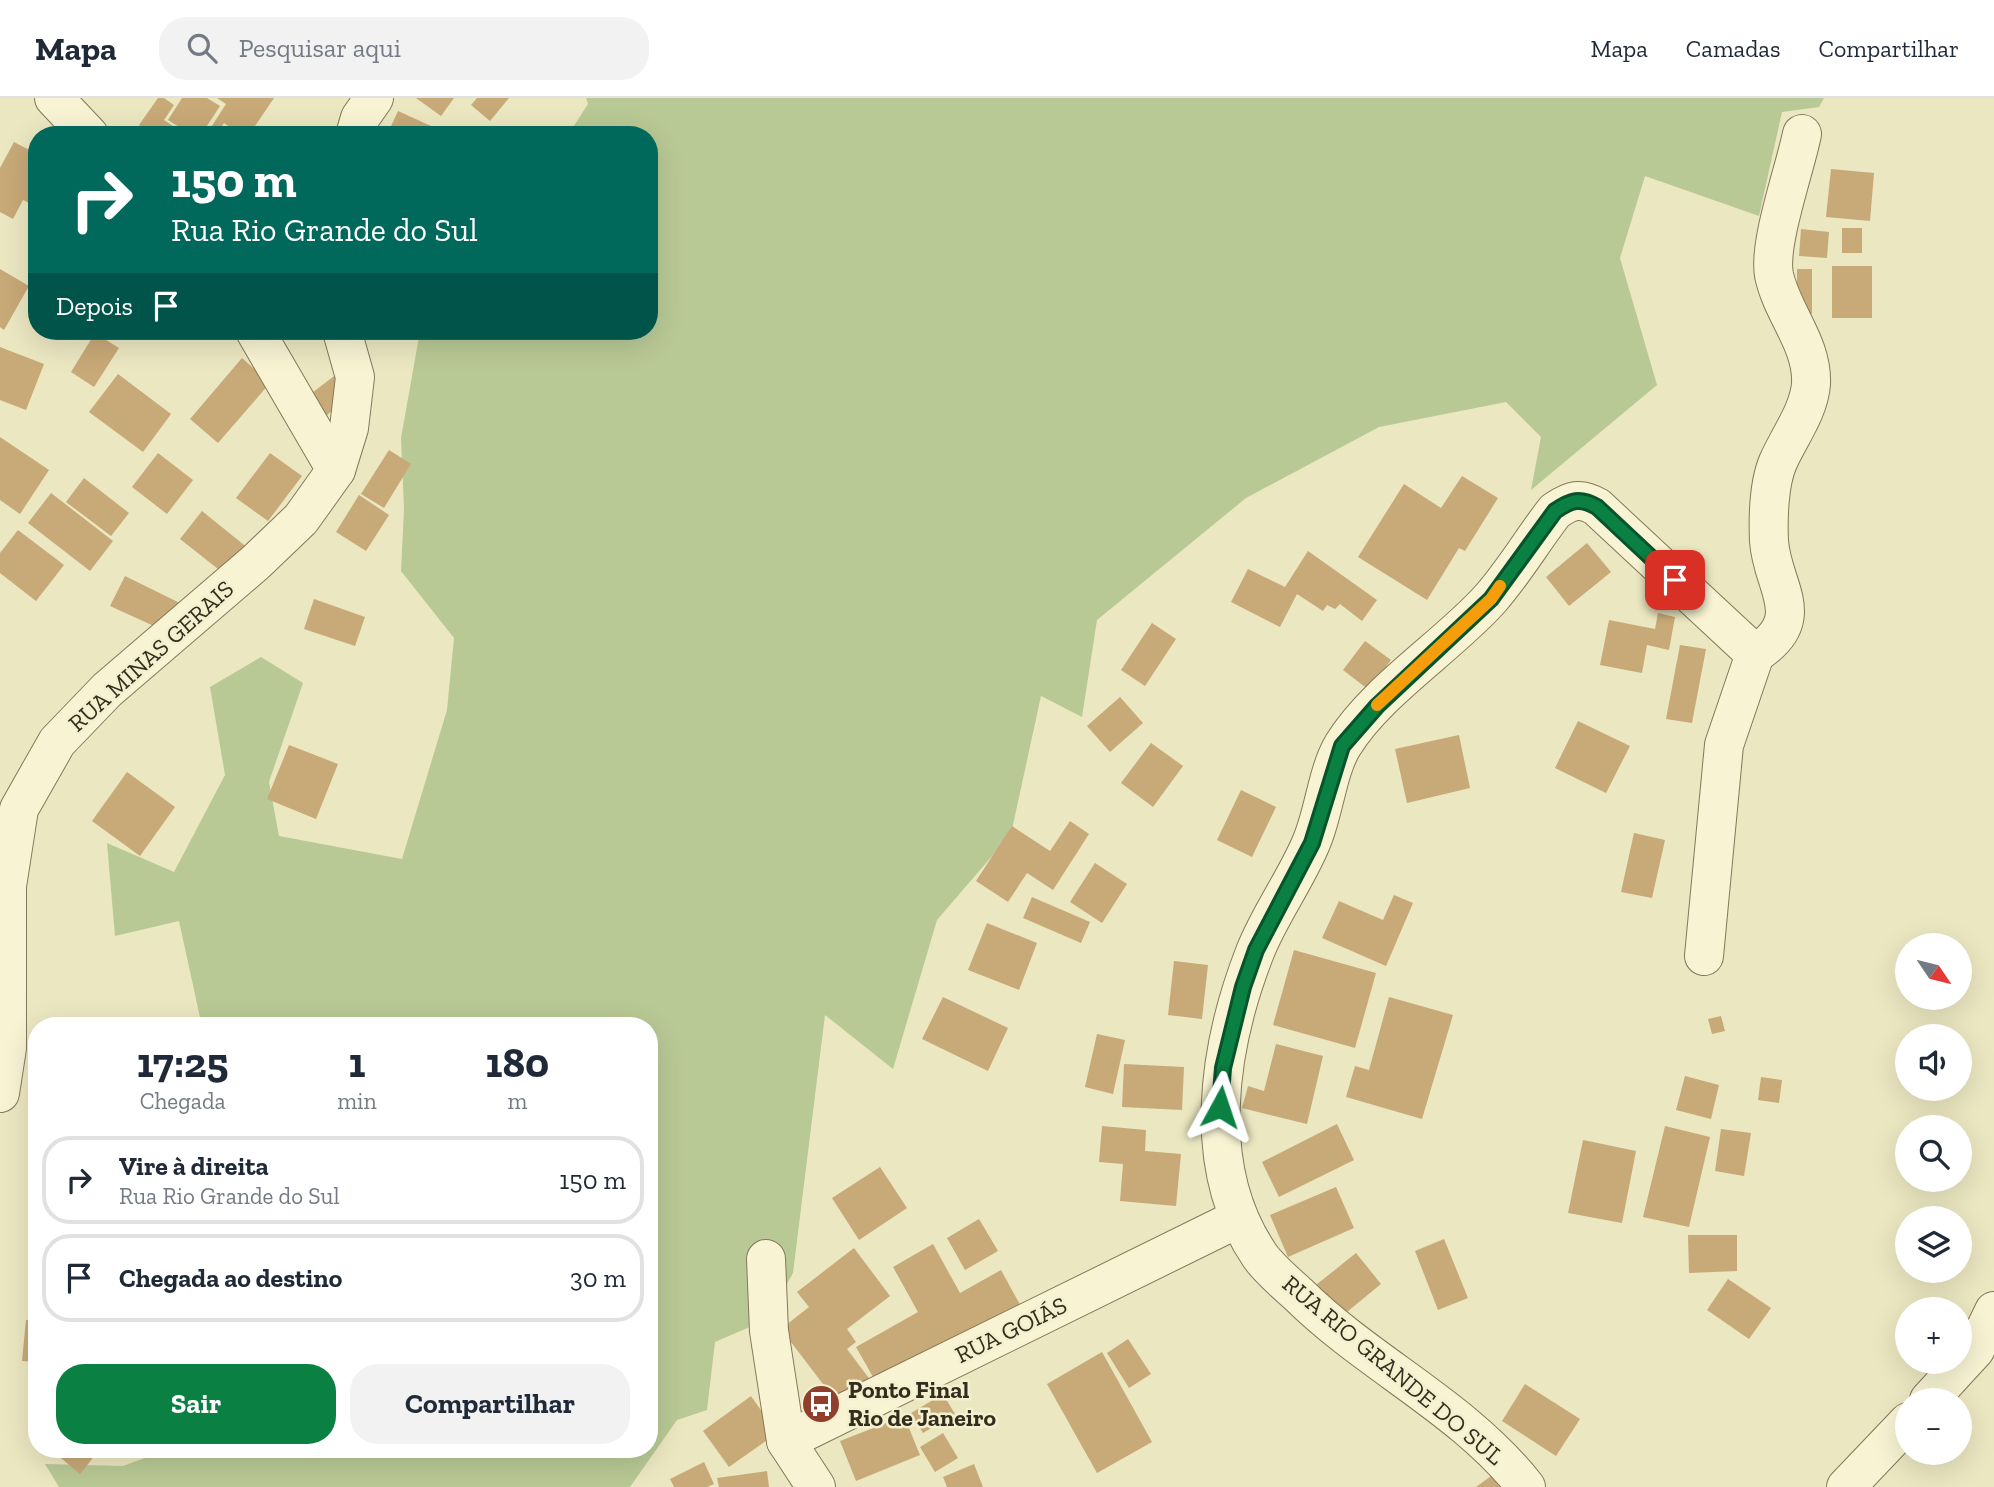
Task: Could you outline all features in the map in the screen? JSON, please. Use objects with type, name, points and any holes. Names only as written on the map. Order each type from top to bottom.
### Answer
[{"type":"street","points":[[54,98],[80,126]]},
{"type":"street","points":[[358,126],[374,98]]},
{"type":"street","points":[[1704,956],[1724,745],[1755,654],[1772,643],[1786,619],[1782,585],[1769,543],[1772,500],[1777,465],[1801,416],[1811,386],[1809,354],[1788,316],[1773,272],[1779,223],[1802,134]]},
{"type":"street","points":[[260,340],[336,470]]},
{"type":"street","name":"RUA MINAS GERAIS","points":[[0,1093],[4,1046],[7,886],[19,809],[57,742],[107,690],[255,563],[301,519],[336,470],[349,428],[355,377],[345,340]]},
{"type":"street","name":"RUA RIO GRANDE DO SUL","points":[[1526,1487],[1476,1432],[1315,1311],[1262,1259],[1237,1219],[1223,1153],[1220,1107],[1223,1068],[1237,1006],[1256,950],[1312,843],[1342,746],[1377,706],[1491,599],[1555,511],[1569,502],[1583,499],[1597,507],[1755,654]]},
{"type":"street","name":"RUA GOIÁS","points":[[786,1441],[1237,1219]]},
{"type":"street","points":[[766,1259],[769,1331],[786,1441],[816,1487]]},
{"type":"street","points":[[1940,1388],[1975,1350],[1994,1311]]},
{"type":"street","points":[[1846,1487],[1895,1436]]},
{"type":"green space","points":[[586,98],[1824,98],[1819,107],[1782,112],[1759,216],[1645,176],[1620,258],[1657,385],[1531,490],[1541,437],[1506,402],[1379,427],[1246,498],[1097,620],[1082,717],[1041,696],[1011,834],[937,920],[893,1069],[825,1015],[793,1273],[768,1319],[715,1342],[707,1410],[677,1420],[658,1447],[658,1017],[200,1017],[179,921],[115,936],[107,843],[174,872],[225,775],[210,687],[261,657],[303,683],[269,782],[279,836],[402,859],[447,710],[454,638],[401,571],[404,509],[401,438],[418,340],[658,340],[658,126],[574,126],[588,104]]},
{"type":"green space","points":[[145,1458],[650,1458],[630,1487],[59,1487],[45,1464],[123,1466]]},
{"type":"building","points":[[158,98],[164,98],[174,105],[164,120],[173,126],[139,125]]},
{"type":"building","points":[[182,98],[207,98],[220,106],[207,126],[178,126],[168,120]]},
{"type":"building","points":[[217,98],[274,98],[255,126],[228,126],[224,123],[222,126],[212,126],[226,104]]},
{"type":"building","points":[[416,98],[454,98],[441,116]]},
{"type":"building","points":[[477,98],[509,98],[490,121],[471,105]]},
{"type":"building","points":[[398,111],[431,126],[391,126]]},
{"type":"building","points":[[14,142],[28,149],[28,202],[23,200],[13,219],[0,212],[0,168]]},
{"type":"building","points":[[1831,169],[1874,173],[1870,221],[1826,217]]},
{"type":"building","points":[[1842,228],[1862,228],[1862,253],[1842,253]]},
{"type":"building","points":[[1801,229],[1829,232],[1827,258],[1799,256]]},
{"type":"building","points":[[1832,266],[1872,266],[1872,318],[1832,318]]},
{"type":"building","points":[[0,269],[28,288],[4,330],[0,327]]},
{"type":"building","points":[[1797,269],[1812,269],[1812,314],[1797,309]]},
{"type":"building","points":[[91,340],[106,340],[119,348],[94,387],[71,372]]},
{"type":"building","points":[[0,347],[44,364],[26,410],[0,400]]},
{"type":"building","points":[[242,358],[270,383],[218,443],[190,419]]},
{"type":"building","points":[[342,370],[350,394],[324,418],[308,396]]},
{"type":"building","points":[[118,374],[171,414],[143,452],[89,412]]},
{"type":"building","points":[[0,437],[49,470],[20,514],[0,500]]},
{"type":"building","points":[[389,450],[411,464],[384,508],[361,494]]},
{"type":"building","points":[[158,453],[193,480],[167,514],[132,487]]},
{"type":"building","points":[[270,453],[302,476],[268,521],[236,498]]},
{"type":"building","points":[[1462,476],[1498,498],[1465,551],[1459,548],[1427,600],[1358,557],[1404,484],[1441,508]]},
{"type":"building","points":[[84,478],[129,513],[111,536],[66,502]]},
{"type":"building","points":[[51,493],[113,541],[90,571],[28,523]]},
{"type":"building","points":[[359,495],[389,515],[366,551],[336,532]]},
{"type":"building","points":[[202,511],[254,553],[232,580],[180,539]]},
{"type":"building","points":[[18,530],[64,565],[36,601],[0,573],[0,553]]},
{"type":"building","points":[[1587,543],[1611,572],[1569,606],[1546,577]]},
{"type":"building","points":[[1308,551],[1377,600],[1362,621],[1340,604],[1335,609],[1327,605],[1323,611],[1297,594],[1280,627],[1231,602],[1248,569],[1285,587]]},
{"type":"building","points":[[125,576],[194,610],[167,632],[110,606]]},
{"type":"building","points":[[314,599],[365,617],[355,646],[304,629]]},
{"type":"building","points":[[1658,613],[1675,617],[1669,650],[1647,645],[1642,673],[1600,665],[1609,620],[1655,629]]},
{"type":"building","points":[[1152,623],[1176,639],[1145,686],[1121,670]]},
{"type":"building","points":[[1365,641],[1391,660],[1369,690],[1343,670]]},
{"type":"building","points":[[1680,645],[1706,649],[1692,723],[1666,719]]},
{"type":"building","points":[[1120,697],[1143,723],[1110,752],[1087,726]]},
{"type":"building","points":[[1578,721],[1630,746],[1606,793],[1555,768]]},
{"type":"building","points":[[1459,735],[1470,788],[1407,803],[1395,749]]},
{"type":"building","points":[[1151,743],[1183,766],[1153,807],[1121,783]]},
{"type":"building","points":[[289,745],[338,764],[316,819],[267,799]]},
{"type":"building","points":[[127,772],[175,807],[140,856],[92,821]]},
{"type":"building","points":[[1241,790],[1276,807],[1252,857],[1217,840]]},
{"type":"building","points":[[1070,821],[1089,834],[1053,890],[1027,873],[1008,902],[976,881],[1012,826],[1050,851]]},
{"type":"building","points":[[1634,833],[1665,840],[1652,898],[1621,892]]},
{"type":"building","points":[[1095,863],[1127,884],[1102,923],[1070,902]]},
{"type":"building","points":[[1394,895],[1413,903],[1386,966],[1322,938],[1339,901],[1383,920]]},
{"type":"building","points":[[1032,897],[1090,922],[1081,943],[1023,918]]},
{"type":"building","points":[[987,923],[1037,943],[1019,990],[968,970]]},
{"type":"building","points":[[1294,950],[1376,973],[1355,1048],[1273,1025]]},
{"type":"building","points":[[1174,961],[1208,965],[1202,1019],[1168,1015]]},
{"type":"building","points":[[943,997],[1008,1028],[988,1071],[922,1039]]},
{"type":"building","points":[[1389,997],[1453,1015],[1422,1119],[1346,1097],[1355,1066],[1369,1070]]},
{"type":"building","points":[[1721,1016],[1725,1031],[1712,1034],[1708,1019]]},
{"type":"building","points":[[1097,1034],[1125,1040],[1113,1094],[1085,1087]]},
{"type":"building","points":[[1276,1044],[1323,1056],[1307,1124],[1242,1108],[1248,1086],[1264,1091]]},
{"type":"building","points":[[1124,1064],[1184,1067],[1182,1110],[1122,1107]]},
{"type":"building","points":[[1685,1076],[1719,1085],[1711,1119],[1676,1110]]},
{"type":"building","points":[[1761,1077],[1782,1080],[1779,1103],[1758,1100]]},
{"type":"building","points":[[1337,1124],[1354,1160],[1279,1197],[1262,1162]]},
{"type":"building","points":[[1102,1126],[1146,1130],[1145,1151],[1181,1154],[1176,1206],[1120,1201],[1123,1164],[1099,1162]]},
{"type":"building","points":[[1665,1126],[1710,1137],[1689,1227],[1643,1217]]},
{"type":"building","points":[[1721,1129],[1751,1133],[1744,1176],[1715,1171]]},
{"type":"building","points":[[1583,1140],[1636,1151],[1622,1223],[1568,1213]]},
{"type":"building","points":[[880,1167],[907,1208],[859,1240],[832,1198]]},
{"type":"building","points":[[1336,1187],[1354,1228],[1288,1257],[1270,1215]]},
{"type":"building","points":[[979,1219],[998,1251],[965,1270],[947,1238]]},
{"type":"building","points":[[1688,1235],[1737,1235],[1737,1271],[1689,1273]]},
{"type":"building","points":[[1444,1239],[1468,1298],[1438,1310],[1415,1251]]},
{"type":"building","points":[[933,1244],[960,1293],[1001,1270],[1023,1310],[881,1391],[856,1347],[918,1312],[893,1267]]},
{"type":"building","points":[[854,1248],[890,1296],[847,1329],[856,1342],[847,1349],[871,1381],[839,1405],[781,1329],[809,1307],[797,1292]]},
{"type":"building","points":[[1356,1253],[1381,1284],[1342,1316],[1316,1285]]},
{"type":"building","points":[[1728,1279],[1771,1308],[1749,1339],[1707,1310]]},
{"type":"building","points":[[26,1320],[28,1320],[28,1361],[22,1361]]},
{"type":"building","points":[[1128,1339],[1151,1374],[1129,1388],[1107,1353]]},
{"type":"building","points":[[1102,1352],[1152,1442],[1097,1473],[1047,1384]]},
{"type":"building","points":[[1525,1384],[1580,1419],[1556,1456],[1502,1421]]},
{"type":"building","points":[[943,1394],[955,1414],[923,1433],[911,1413]]},
{"type":"building","points":[[751,1396],[777,1433],[729,1467],[703,1431]]},
{"type":"building","points":[[904,1416],[920,1455],[856,1481],[840,1441]]},
{"type":"building","points":[[943,1433],[958,1458],[935,1472],[920,1447]]},
{"type":"building","points":[[61,1458],[93,1458],[80,1474]]},
{"type":"building","points":[[704,1462],[714,1484],[707,1487],[674,1487],[670,1479]]},
{"type":"building","points":[[974,1464],[983,1487],[947,1487],[943,1477]]},
{"type":"building","points":[[767,1471],[769,1487],[719,1487],[717,1478]]},
{"type":"building","points":[[1498,1471],[1510,1487],[1476,1487]]},
{"type":"slow traffic","points":[[1377,705],[1491,599],[1500,586]]},
{"type":"place","name":"Ponto Final Rio de Janeiro","points":[[821,1404]]},
{"type":"route","points":[[1220,1107],[1223,1068],[1243,987],[1256,950],[1312,843],[1342,746],[1377,706],[1491,599],[1530,542],[1555,511],[1569,502],[1583,499],[1597,507],[1675,580]]}]
